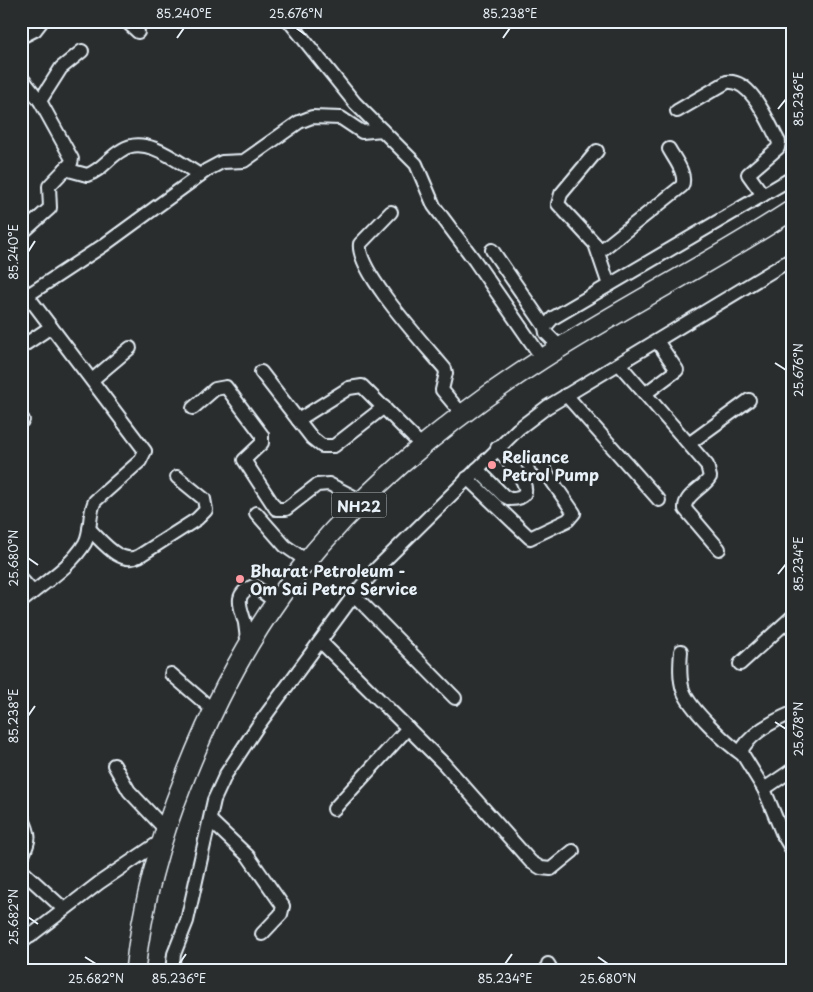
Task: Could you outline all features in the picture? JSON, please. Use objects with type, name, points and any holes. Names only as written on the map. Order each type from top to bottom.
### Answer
[{"type":"highway","name":"NH22","points":[[135,971],[140,932],[163,835],[213,710],[248,647],[279,597],[307,561],[362,501],[462,414],[542,358],[792,210]]},
{"type":"highway","name":"NH22","points":[[147,971],[153,921],[165,864],[217,728],[247,672],[281,616],[318,567],[376,504],[429,454],[474,418],[545,371],[792,223]]},
{"type":"street","points":[[21,37],[35,30],[42,21]]},
{"type":"street","points":[[289,21],[355,103],[416,164],[434,206],[490,282],[542,358]]},
{"type":"street","points":[[40,101],[61,68],[82,51]]},
{"type":"street","points":[[21,77],[40,101],[70,154],[71,163],[49,186],[50,208],[21,234]]},
{"type":"street","points":[[677,111],[727,82],[734,83],[753,95],[779,142],[778,148],[748,174],[763,195]]},
{"type":"street","points":[[21,602],[62,568],[85,542],[95,501],[144,456],[144,452],[92,380],[24,291],[104,245],[200,174],[222,162],[244,160],[299,122],[312,117],[341,118],[362,132],[382,130]]},
{"type":"street","points":[[65,169],[87,175],[98,170],[128,146],[143,146],[154,148],[200,174]]},
{"type":"street","points":[[600,252],[682,186],[684,180],[682,173],[669,149]]},
{"type":"street","points":[[597,151],[561,194],[558,204],[591,237],[600,252],[609,285]]},
{"type":"street","points":[[545,327],[553,318],[792,178]]},
{"type":"street","points":[[391,212],[360,244],[361,257],[379,288],[445,369],[442,390],[462,414]]},
{"type":"street","points":[[492,250],[545,327],[546,333],[561,348]]},
{"type":"street","points":[[172,971],[174,954],[187,921],[214,800],[226,774],[354,595],[377,568],[476,469],[535,415],[792,259]]},
{"type":"street","points":[[21,347],[52,327]]},
{"type":"street","points":[[646,393],[677,370],[657,341]]},
{"type":"street","points":[[92,380],[130,348]]},
{"type":"street","points":[[619,364],[690,443],[707,465],[710,477],[687,499],[685,509],[719,549]]},
{"type":"street","points":[[261,372],[317,442],[329,448],[339,443],[384,407]]},
{"type":"street","points":[[298,420],[348,388],[356,386],[367,390],[423,447]]},
{"type":"street","points":[[193,408],[215,389],[226,387],[262,435],[262,443],[244,460],[276,509],[286,508],[317,485],[323,484],[329,484],[362,501]]},
{"type":"street","points":[[566,395],[659,500]]},
{"type":"street","points":[[690,443],[749,400]]},
{"type":"street","points":[[476,469],[504,496],[510,499],[518,499],[522,496],[526,492],[526,484],[498,448]]},
{"type":"street","points":[[467,478],[530,538],[568,520],[574,513],[541,465]]},
{"type":"street","points":[[89,529],[122,558],[132,560],[139,556],[197,519],[206,510],[204,499],[177,477]]},
{"type":"street","points":[[256,513],[279,540],[307,561]]},
{"type":"street","points":[[21,579],[33,592]]},
{"type":"street","points":[[248,647],[244,621],[239,609],[240,599],[247,589],[254,586],[269,597],[279,597]]},
{"type":"street","points":[[354,595],[455,698]]},
{"type":"street","points":[[740,664],[792,617]]},
{"type":"street","points":[[321,642],[444,764],[531,862],[541,868],[551,869],[573,851]]},
{"type":"street","points":[[681,651],[681,682],[686,698],[724,740],[743,755],[764,789],[783,835],[792,850]]},
{"type":"street","points":[[171,674],[213,710]]},
{"type":"street","points":[[743,755],[742,749],[752,738],[776,720],[792,713]]},
{"type":"street","points":[[334,809],[408,728]]},
{"type":"street","points":[[21,926],[26,939],[163,835],[129,791],[114,765]]},
{"type":"street","points":[[764,789],[792,770]]},
{"type":"street","points":[[21,815],[30,840],[21,859]]},
{"type":"street","points":[[210,820],[248,856],[283,906],[281,914],[262,934]]},
{"type":"street","points":[[21,870],[64,909]]},
{"type":"place","name":"Reliance Petrol Pump","points":[[492,465]]},
{"type":"place","name":"Bharat Petroleum - Om Sai Petro Service","points":[[240,579]]}]
